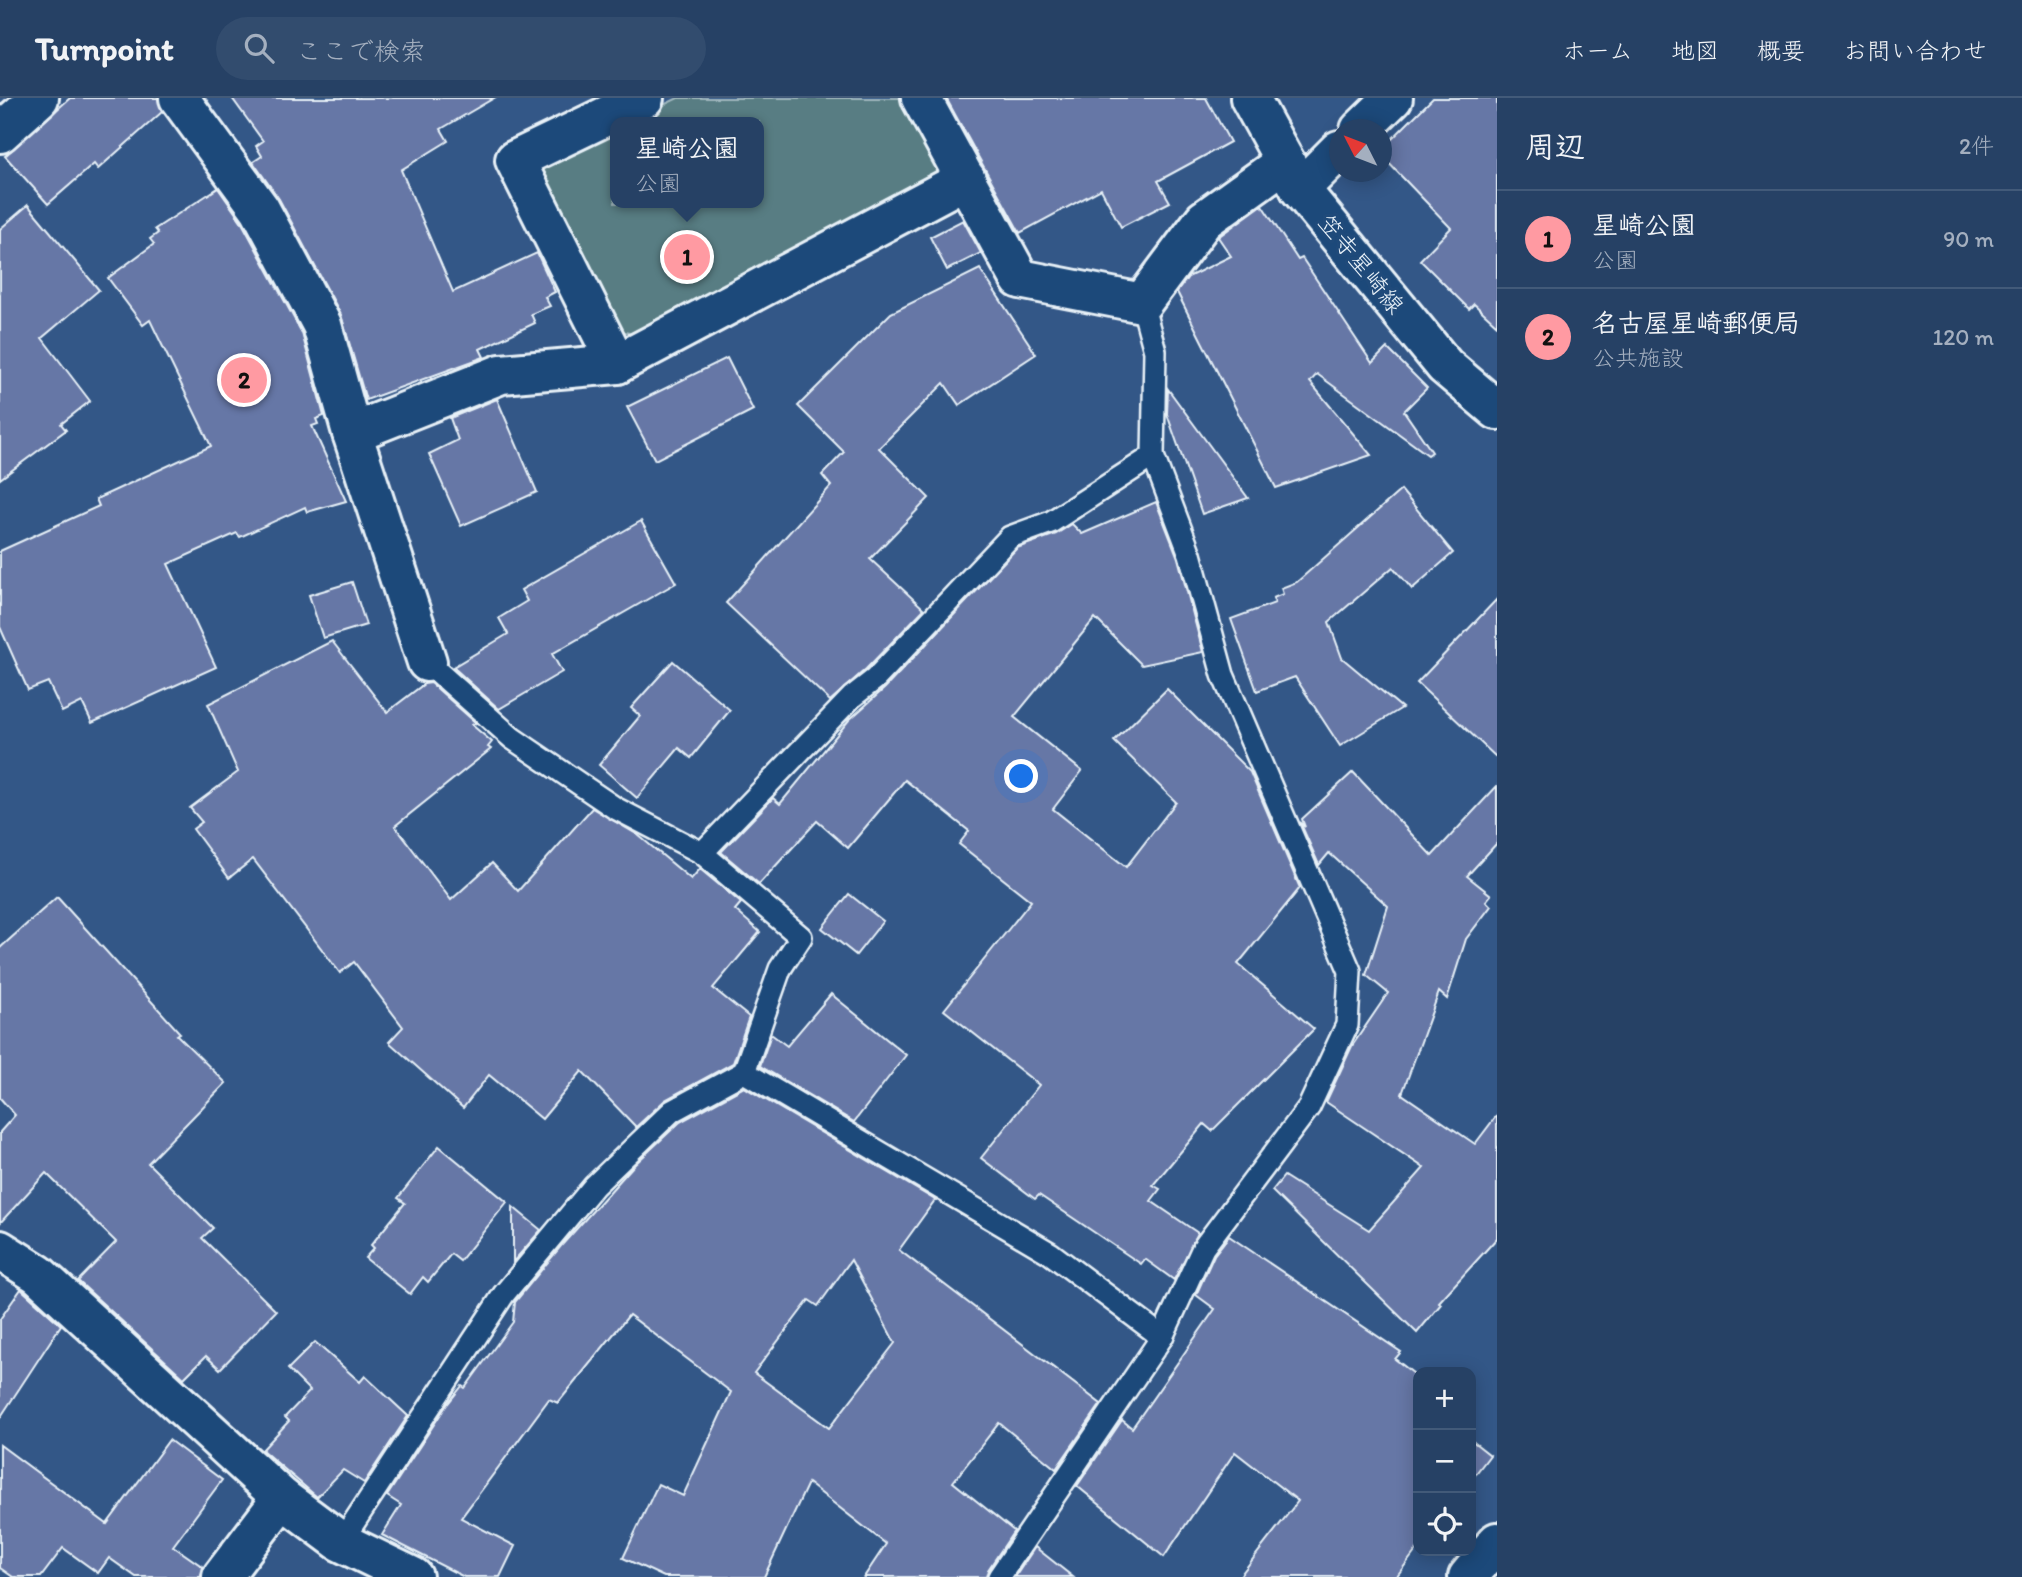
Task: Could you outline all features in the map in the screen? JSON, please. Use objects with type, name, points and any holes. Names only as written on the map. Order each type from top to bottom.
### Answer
[{"type":"street","points":[[0,133],[39,98]]},
{"type":"street","points":[[179,98],[260,209],[321,325],[352,433],[427,662]]},
{"type":"street","points":[[617,364],[515,160],[644,98]]},
{"type":"street","points":[[921,98],[1020,279],[1142,303],[1204,220],[1329,155]]},
{"type":"street","name":"笠寺星崎線","points":[[1250,98],[1293,175],[1445,366],[1497,410]]},
{"type":"street","points":[[1371,119],[1393,98]]},
{"type":"street","points":[[352,433],[501,374],[617,364],[966,179]]},
{"type":"street","points":[[0,1250],[38,1274],[282,1498],[341,1542],[413,1577]]},
{"type":"street","points":[[222,1577],[282,1498]]},
{"type":"street","points":[[1468,1577],[1497,1542]]},
{"type":"lane","points":[[999,1577],[1162,1337],[1203,1248],[1309,1107],[1347,1025],[1350,971],[1223,675],[1190,554],[1153,456],[1155,351],[1142,303]]},
{"type":"lane","points":[[702,853],[1010,537],[1051,522],[1153,456]]},
{"type":"lane","points":[[341,1542],[504,1294],[594,1186],[672,1111],[744,1072],[780,969],[802,937],[702,853],[615,808],[512,738],[427,662]]},
{"type":"lane","points":[[744,1072],[1049,1253],[1162,1337]]},
{"type":"green space","points":[[678,98],[905,98],[940,162],[939,183],[641,336],[617,330],[539,183],[547,161],[610,130],[610,208],[764,208],[764,117],[638,117]]},
{"type":"building","points":[[70,98],[158,98],[162,112],[98,169],[94,164],[48,204],[5,156]]},
{"type":"building","points":[[232,98],[494,98],[441,129],[448,141],[401,170],[453,292],[537,253],[555,292],[545,297],[550,306],[531,314],[535,323],[480,349],[484,357],[366,400],[341,315],[279,199],[253,162],[262,156],[256,146],[263,141]]},
{"type":"building","points":[[946,98],[1206,98],[1230,142],[1158,181],[1170,202],[1121,227],[1101,189],[1020,233]]},
{"type":"building","points":[[1433,98],[1497,98],[1497,325],[1474,304],[1469,309],[1420,260],[1451,228],[1392,166],[1392,139]]},
{"type":"building","points":[[218,188],[241,221],[302,333],[324,416],[316,419],[318,424],[312,426],[346,501],[307,512],[305,507],[240,537],[237,533],[168,564],[216,667],[92,723],[82,702],[62,712],[48,682],[28,690],[0,627],[0,551],[99,506],[96,499],[211,446],[150,320],[143,325],[108,278],[154,244],[150,239],[158,233],[155,229]]},
{"type":"building","points":[[28,205],[99,290],[42,338],[90,401],[61,424],[66,430],[0,479],[0,229]]},
{"type":"building","points":[[1262,205],[1298,260],[1302,258],[1372,363],[1387,348],[1427,388],[1404,411],[1432,452],[1428,455],[1317,374],[1310,382],[1371,455],[1276,488],[1177,292],[1188,277],[1231,256],[1218,237]]},
{"type":"building","points":[[963,220],[981,253],[947,270],[930,237]]},
{"type":"building","points":[[980,269],[1036,354],[959,405],[944,383],[879,448],[929,498],[870,559],[924,609],[866,669],[830,701],[726,603],[831,486],[822,475],[844,452],[798,406],[891,313]]},
{"type":"building","points":[[727,358],[753,410],[655,460],[627,407]]},
{"type":"building","points":[[1168,389],[1248,498],[1202,514],[1167,414]]},
{"type":"building","points":[[497,399],[537,492],[461,526],[429,454],[458,440],[450,418]]},
{"type":"building","points":[[1401,490],[1453,553],[1412,589],[1393,567],[1329,622],[1342,658],[1402,708],[1340,746],[1295,677],[1257,691],[1231,619],[1275,603],[1273,598],[1283,594],[1281,588],[1297,582]]},
{"type":"building","points":[[1156,502],[1178,558],[1203,652],[1142,665],[1095,618],[1014,717],[1082,771],[1053,809],[1126,867],[1176,802],[1114,741],[1167,689],[1250,772],[1300,888],[1238,964],[1314,1029],[1212,1131],[1204,1124],[1153,1185],[1160,1189],[1151,1201],[1198,1233],[1174,1280],[1145,1259],[1141,1264],[1039,1195],[1035,1199],[981,1158],[1039,1085],[944,1010],[1031,901],[959,844],[969,831],[905,780],[848,848],[817,821],[759,884],[721,852],[773,798],[780,804],[849,720],[885,688],[1017,548],[1056,534],[1072,524],[1082,534]]},
{"type":"building","points":[[641,521],[676,583],[552,654],[562,672],[499,709],[453,667],[508,634],[499,618],[527,601],[521,590]]},
{"type":"building","points":[[352,582],[366,625],[323,638],[309,595]]},
{"type":"building","points":[[1497,599],[1497,758],[1417,683]]},
{"type":"building","points":[[332,641],[387,712],[424,684],[431,683],[476,723],[472,725],[492,742],[488,747],[491,749],[395,826],[451,900],[492,863],[518,891],[592,808],[638,835],[691,879],[700,869],[741,903],[735,910],[760,932],[713,988],[749,1017],[733,1063],[665,1100],[636,1127],[582,1071],[542,1119],[489,1075],[463,1108],[389,1042],[403,1027],[354,962],[340,973],[253,859],[229,878],[193,829],[202,822],[190,808],[238,772],[208,704]]},
{"type":"building","points":[[673,661],[730,710],[691,758],[679,748],[637,798],[599,765],[640,716],[631,708]]},
{"type":"building","points":[[1353,772],[1432,856],[1497,786],[1497,843],[1467,876],[1491,895],[1486,901],[1491,906],[1466,939],[1447,999],[1439,992],[1402,1094],[1475,1144],[1497,1115],[1497,1238],[1439,1302],[1441,1304],[1417,1333],[1272,1191],[1284,1176],[1369,1230],[1424,1168],[1326,1102],[1352,1046],[1388,993],[1366,975],[1388,906],[1329,853],[1319,865],[1300,822],[1305,827],[1302,819]]},
{"type":"building","points":[[849,894],[883,921],[856,955],[822,928]]},
{"type":"building","points":[[57,897],[180,1033],[177,1035],[226,1083],[148,1163],[213,1228],[202,1238],[276,1311],[220,1369],[206,1356],[184,1378],[78,1281],[116,1242],[46,1173],[0,1223],[0,1132],[15,1115],[0,1098],[0,948]]},
{"type":"building","points":[[831,994],[906,1055],[854,1122],[760,1066],[771,1034],[787,1046]]},
{"type":"building","points":[[744,1087],[935,1200],[899,1250],[1101,1404],[1056,1469],[999,1423],[953,1482],[1014,1531],[986,1577],[864,1577],[886,1544],[808,1483],[764,1577],[664,1577],[623,1558],[658,1484],[683,1496],[731,1392],[629,1315],[558,1403],[549,1399],[461,1518],[515,1546],[500,1577],[464,1577],[382,1535],[401,1505],[387,1496],[446,1406],[462,1386],[465,1388],[513,1322],[515,1302],[634,1165],[680,1122]],"holes":[[[851,1260],[895,1343],[829,1428],[754,1373],[809,1300],[818,1306]]]},
{"type":"building","points":[[439,1146],[507,1202],[460,1261],[451,1254],[428,1282],[423,1277],[410,1294],[365,1258],[374,1248],[371,1245],[405,1203],[398,1198]]},
{"type":"building","points":[[513,1207],[541,1230],[513,1262]]},
{"type":"building","points":[[1229,1236],[1401,1352],[1395,1359],[1413,1373],[1413,1555],[1396,1577],[1239,1577],[1298,1501],[1235,1452],[1164,1557],[1077,1486],[1122,1420],[1132,1428],[1215,1309],[1196,1295],[1214,1255]]},
{"type":"building","points":[[21,1289],[61,1325],[0,1418],[0,1319]]},
{"type":"building","points":[[315,1342],[360,1382],[365,1376],[408,1416],[364,1483],[343,1470],[317,1497],[262,1450],[289,1421],[285,1417],[310,1391],[288,1369]]},
{"type":"building","points":[[169,1440],[222,1480],[173,1546],[203,1567],[201,1577],[136,1577],[109,1558],[98,1573],[63,1548],[41,1577],[13,1577],[0,1568],[0,1445],[107,1524]]},
{"type":"building","points":[[1476,1444],[1490,1455],[1476,1473]]},
{"type":"building","points":[[1035,1547],[1073,1577],[1015,1577]]},
{"type":"place","name":"星崎公園","points":[[687,257]]},
{"type":"place","name":"名古屋星崎郵便局","points":[[244,380]]}]
